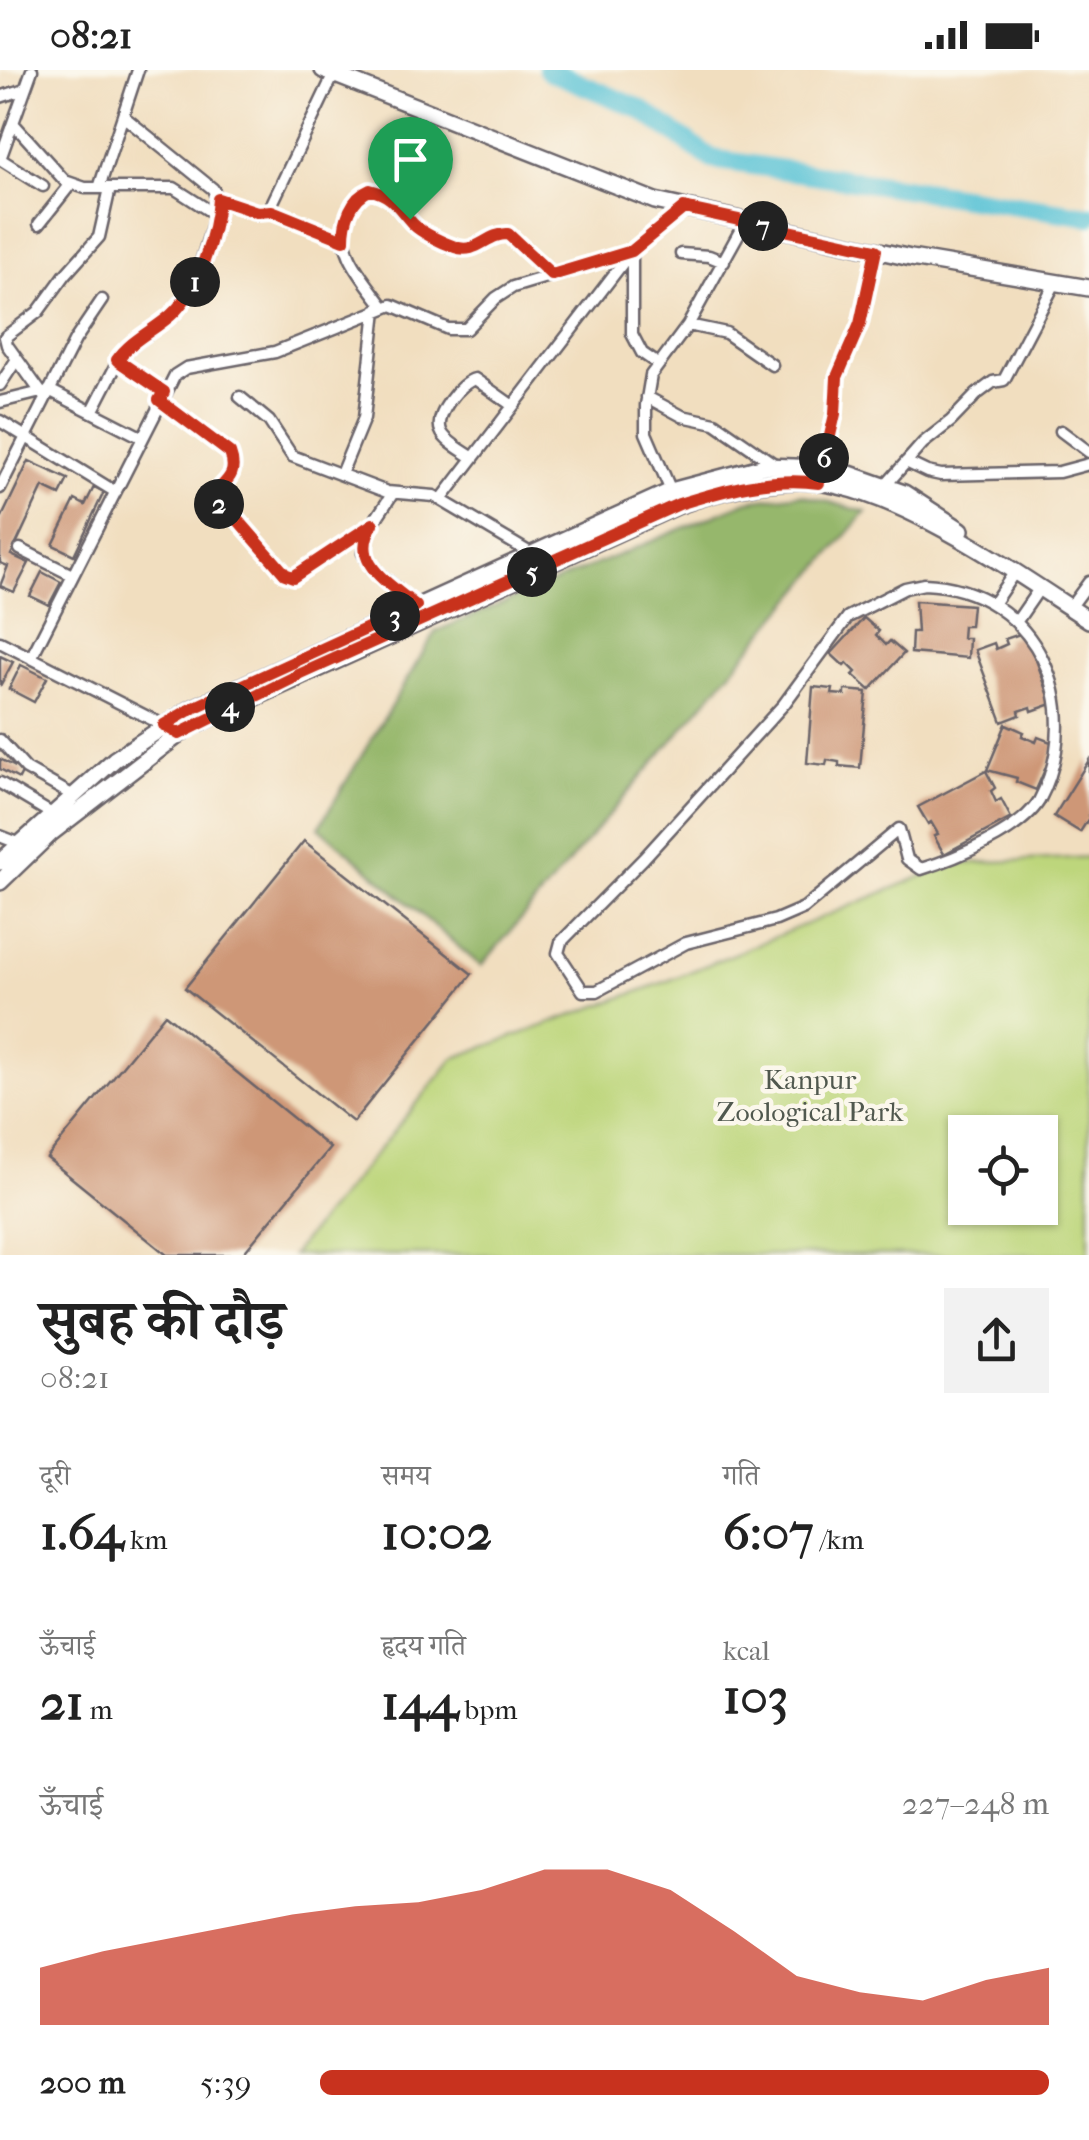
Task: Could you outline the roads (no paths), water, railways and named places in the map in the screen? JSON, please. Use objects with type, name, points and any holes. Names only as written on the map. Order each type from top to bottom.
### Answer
[{"type":"main road","points":[[328,72],[609,185],[684,208],[876,250],[1089,288]]},
{"type":"main road","points":[[0,862],[114,759],[164,725],[224,694],[671,491],[728,474],[777,466],[904,493],[1082,605]]},
{"type":"main road","points":[[0,882],[51,833],[179,734],[301,674],[679,504],[729,488],[820,475],[839,486],[902,506],[1009,580],[1089,620]]},
{"type":"street","points":[[32,70],[0,159],[43,186]]},
{"type":"street","points":[[138,70],[104,188],[100,237],[38,312],[2,339],[45,393],[141,437]]},
{"type":"street","points":[[269,210],[328,72]]},
{"type":"street","points":[[0,97],[25,89]]},
{"type":"street","points":[[92,412],[117,360],[129,345],[172,314],[200,273],[218,199],[213,189],[122,116]]},
{"type":"street","points":[[13,123],[70,185],[174,188],[216,215]]},
{"type":"street","points":[[40,224],[70,185]]},
{"type":"street","points":[[341,474],[364,418],[380,308],[347,254],[344,240],[350,210],[363,192],[370,190],[390,196],[416,227],[454,247],[469,249],[493,236],[508,234],[552,275]]},
{"type":"street","points":[[218,199],[257,212],[269,210],[344,240]]},
{"type":"street","points":[[441,500],[632,251],[684,208]]},
{"type":"street","points":[[671,491],[646,433],[646,398],[652,375],[688,326],[745,222]]},
{"type":"street","points":[[820,475],[835,414],[837,377],[860,324],[876,250]]},
{"type":"street","points":[[30,658],[175,375],[186,368],[274,352],[380,308],[400,306],[440,326],[458,330],[471,325],[503,292],[632,251]]},
{"type":"street","points":[[632,251],[632,334],[642,353],[658,364]]},
{"type":"street","points":[[681,254],[714,256],[724,262]]},
{"type":"street","points":[[885,486],[922,443],[976,394],[993,382],[1004,380],[1056,282]]},
{"type":"street","points":[[0,488],[45,393],[102,300]]},
{"type":"street","points":[[688,326],[726,334],[772,365]]},
{"type":"street","points":[[0,385],[17,360]]},
{"type":"street","points":[[117,360],[230,453],[233,472],[212,497],[234,515],[288,577],[297,575],[373,524]]},
{"type":"street","points":[[473,458],[444,436],[440,426],[443,414],[462,385],[475,379],[513,406]]},
{"type":"street","points":[[0,402],[45,393]]},
{"type":"street","points":[[240,398],[268,422],[292,456],[394,493],[441,500],[532,554]]},
{"type":"street","points":[[646,398],[677,414],[714,423],[777,466]]},
{"type":"street","points":[[0,422],[114,491]]},
{"type":"street","points":[[1061,431],[1089,452]]},
{"type":"street","points":[[906,462],[941,475],[1059,472],[1089,464]]},
{"type":"street","points":[[394,493],[364,544],[366,560],[416,606]]},
{"type":"street","points":[[20,548],[72,575]]},
{"type":"street","points":[[993,604],[1009,580]]},
{"type":"street","points":[[1082,605],[1089,582]]},
{"type":"street","points":[[924,584],[948,585],[993,604],[1017,620],[1039,645],[1060,695],[1061,745],[1038,804],[1001,833],[961,856],[920,868],[907,859],[899,830],[804,908],[776,920],[686,943],[597,991],[590,993],[579,987],[558,953],[561,942],[644,858],[784,704],[848,617],[905,588],[924,584]]},
{"type":"street","points":[[1017,620],[1034,595]]},
{"type":"street","points":[[0,642],[179,734]]},
{"type":"street","points":[[0,740],[26,769],[72,795]]},
{"type":"street","points":[[0,782],[52,814]]},
{"type":"street","points":[[0,836],[18,843]]},
{"type":"waterway","points":[[548,70],[640,109],[712,159],[1089,216]]},
{"type":"park label","name":"Kanpur Zoological Park","points":[[810,1095]]}]
